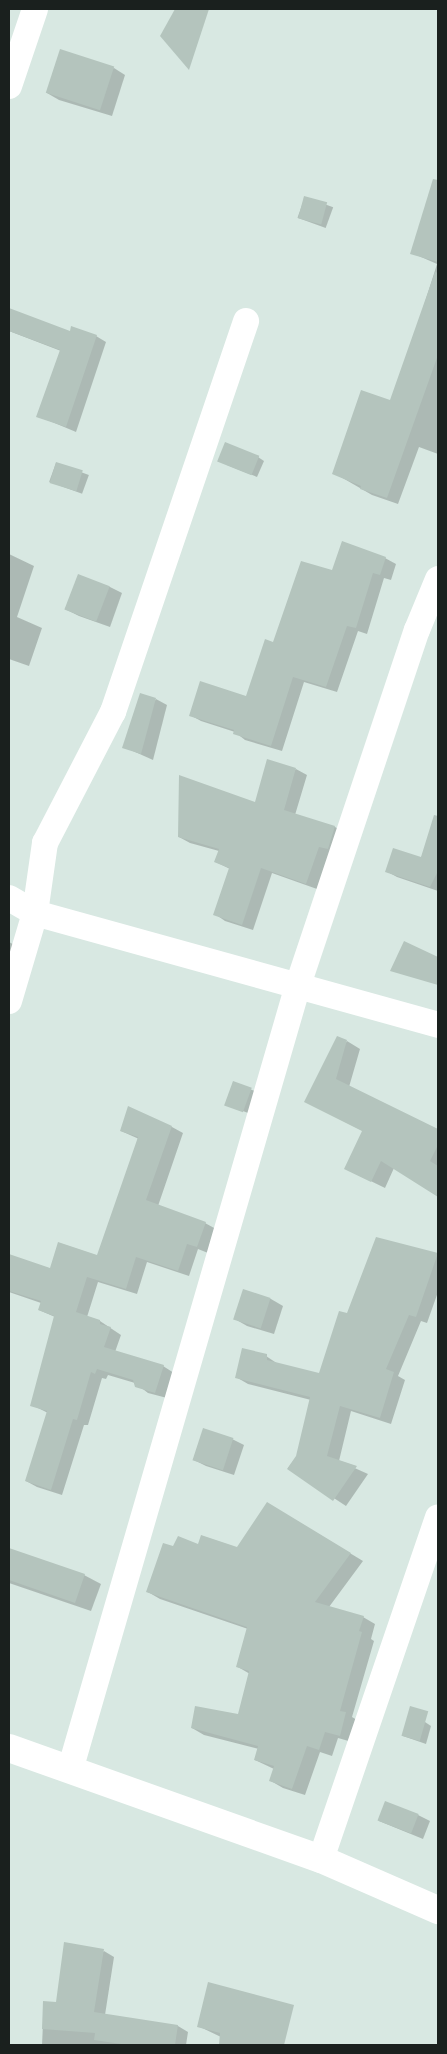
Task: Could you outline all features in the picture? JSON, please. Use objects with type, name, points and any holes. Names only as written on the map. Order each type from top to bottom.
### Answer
[{"type":"main road","points":[[9,1748],[321,1858],[438,1910]]},
{"type":"street","points":[[9,86],[35,9]]},
{"type":"street","points":[[9,1001],[35,913],[45,843],[113,712],[246,321]]},
{"type":"street","points":[[70,1770],[298,985],[417,630],[438,579]]},
{"type":"street","points":[[9,898],[35,913],[438,1025]]},
{"type":"street","points":[[321,1858],[438,1518]]},
{"type":"building","points":[[175,9],[209,9],[189,70],[160,36]]},
{"type":"building","points":[[60,49],[114,67],[100,110],[46,93]]},
{"type":"building","points":[[433,179],[438,180],[438,262],[410,254]]},
{"type":"building","points":[[304,196],[327,202],[321,224],[298,218]]},
{"type":"building","points":[[435,272],[438,273],[438,355],[387,498],[360,489],[361,486],[332,474],[361,390],[390,400]]},
{"type":"building","points":[[9,308],[70,331],[71,326],[97,335],[66,427],[36,417],[60,350],[9,331]]},
{"type":"building","points":[[225,442],[259,456],[251,475],[217,461]]},
{"type":"building","points":[[56,462],[83,470],[76,491],[50,483]]},
{"type":"building","points":[[342,541],[386,557],[380,575],[373,573],[356,628],[347,626],[326,687],[293,677],[271,746],[233,734],[234,730],[189,716],[200,681],[246,696],[265,639],[273,642],[301,561],[332,570]]},
{"type":"building","points":[[78,574],[110,586],[96,622],[64,609]]},
{"type":"building","points":[[140,693],[156,698],[141,754],[122,748]]},
{"type":"building","points":[[267,759],[296,768],[284,810],[335,826],[328,849],[319,847],[306,884],[261,868],[242,925],[213,915],[229,868],[214,862],[219,849],[178,837],[179,775],[255,802]]},
{"type":"building","points":[[434,815],[438,816],[438,871],[430,887],[385,872],[393,848],[421,857]]},
{"type":"building","points":[[404,941],[438,957],[438,985],[390,971]]},
{"type":"building","points":[[337,1036],[347,1040],[336,1079],[438,1129],[438,1145],[430,1161],[438,1166],[438,1197],[381,1161],[371,1182],[344,1169],[362,1131],[304,1102]]},
{"type":"building","points":[[233,1081],[252,1088],[243,1112],[224,1105]]},
{"type":"building","points":[[128,1106],[172,1126],[146,1200],[206,1222],[197,1247],[187,1244],[178,1271],[136,1257],[126,1289],[87,1277],[76,1312],[100,1320],[100,1324],[111,1327],[104,1347],[164,1365],[155,1393],[135,1387],[133,1380],[97,1369],[95,1374],[91,1372],[77,1420],[73,1419],[51,1490],[25,1481],[47,1411],[30,1406],[54,1316],[38,1310],[41,1301],[9,1291],[9,1254],[50,1268],[58,1242],[97,1255],[138,1137],[120,1131]]},
{"type":"building","points":[[376,1237],[438,1253],[416,1317],[409,1315],[386,1369],[394,1372],[380,1418],[340,1406],[327,1456],[357,1466],[333,1501],[287,1469],[296,1456],[310,1397],[235,1378],[242,1348],[267,1354],[267,1360],[319,1373],[339,1311],[347,1313]]},
{"type":"building","points":[[243,1289],[271,1298],[261,1328],[233,1319]]},
{"type":"building","points":[[203,1428],[233,1438],[223,1470],[192,1460]]},
{"type":"building","points":[[267,1502],[351,1553],[315,1602],[364,1616],[359,1631],[362,1632],[340,1711],[346,1712],[340,1736],[325,1732],[319,1750],[307,1746],[292,1789],[269,1781],[274,1766],[254,1760],[258,1746],[191,1728],[195,1706],[238,1714],[249,1671],[236,1667],[247,1627],[146,1592],[163,1543],[173,1546],[178,1536],[198,1544],[201,1535],[237,1547]]},
{"type":"building","points":[[9,1548],[85,1574],[75,1603],[9,1580]]},
{"type":"building","points":[[410,1706],[428,1711],[420,1741],[401,1736]]},
{"type":"building","points":[[385,1801],[419,1814],[411,1834],[377,1821]]},
{"type":"building","points":[[64,1942],[104,1949],[94,2012],[178,2025],[175,2045],[128,2045],[94,2040],[95,2033],[42,2029],[43,2001],[56,2002]]},
{"type":"building","points":[[208,1982],[294,2005],[284,2045],[219,2045],[220,2033],[197,2027]]}]
